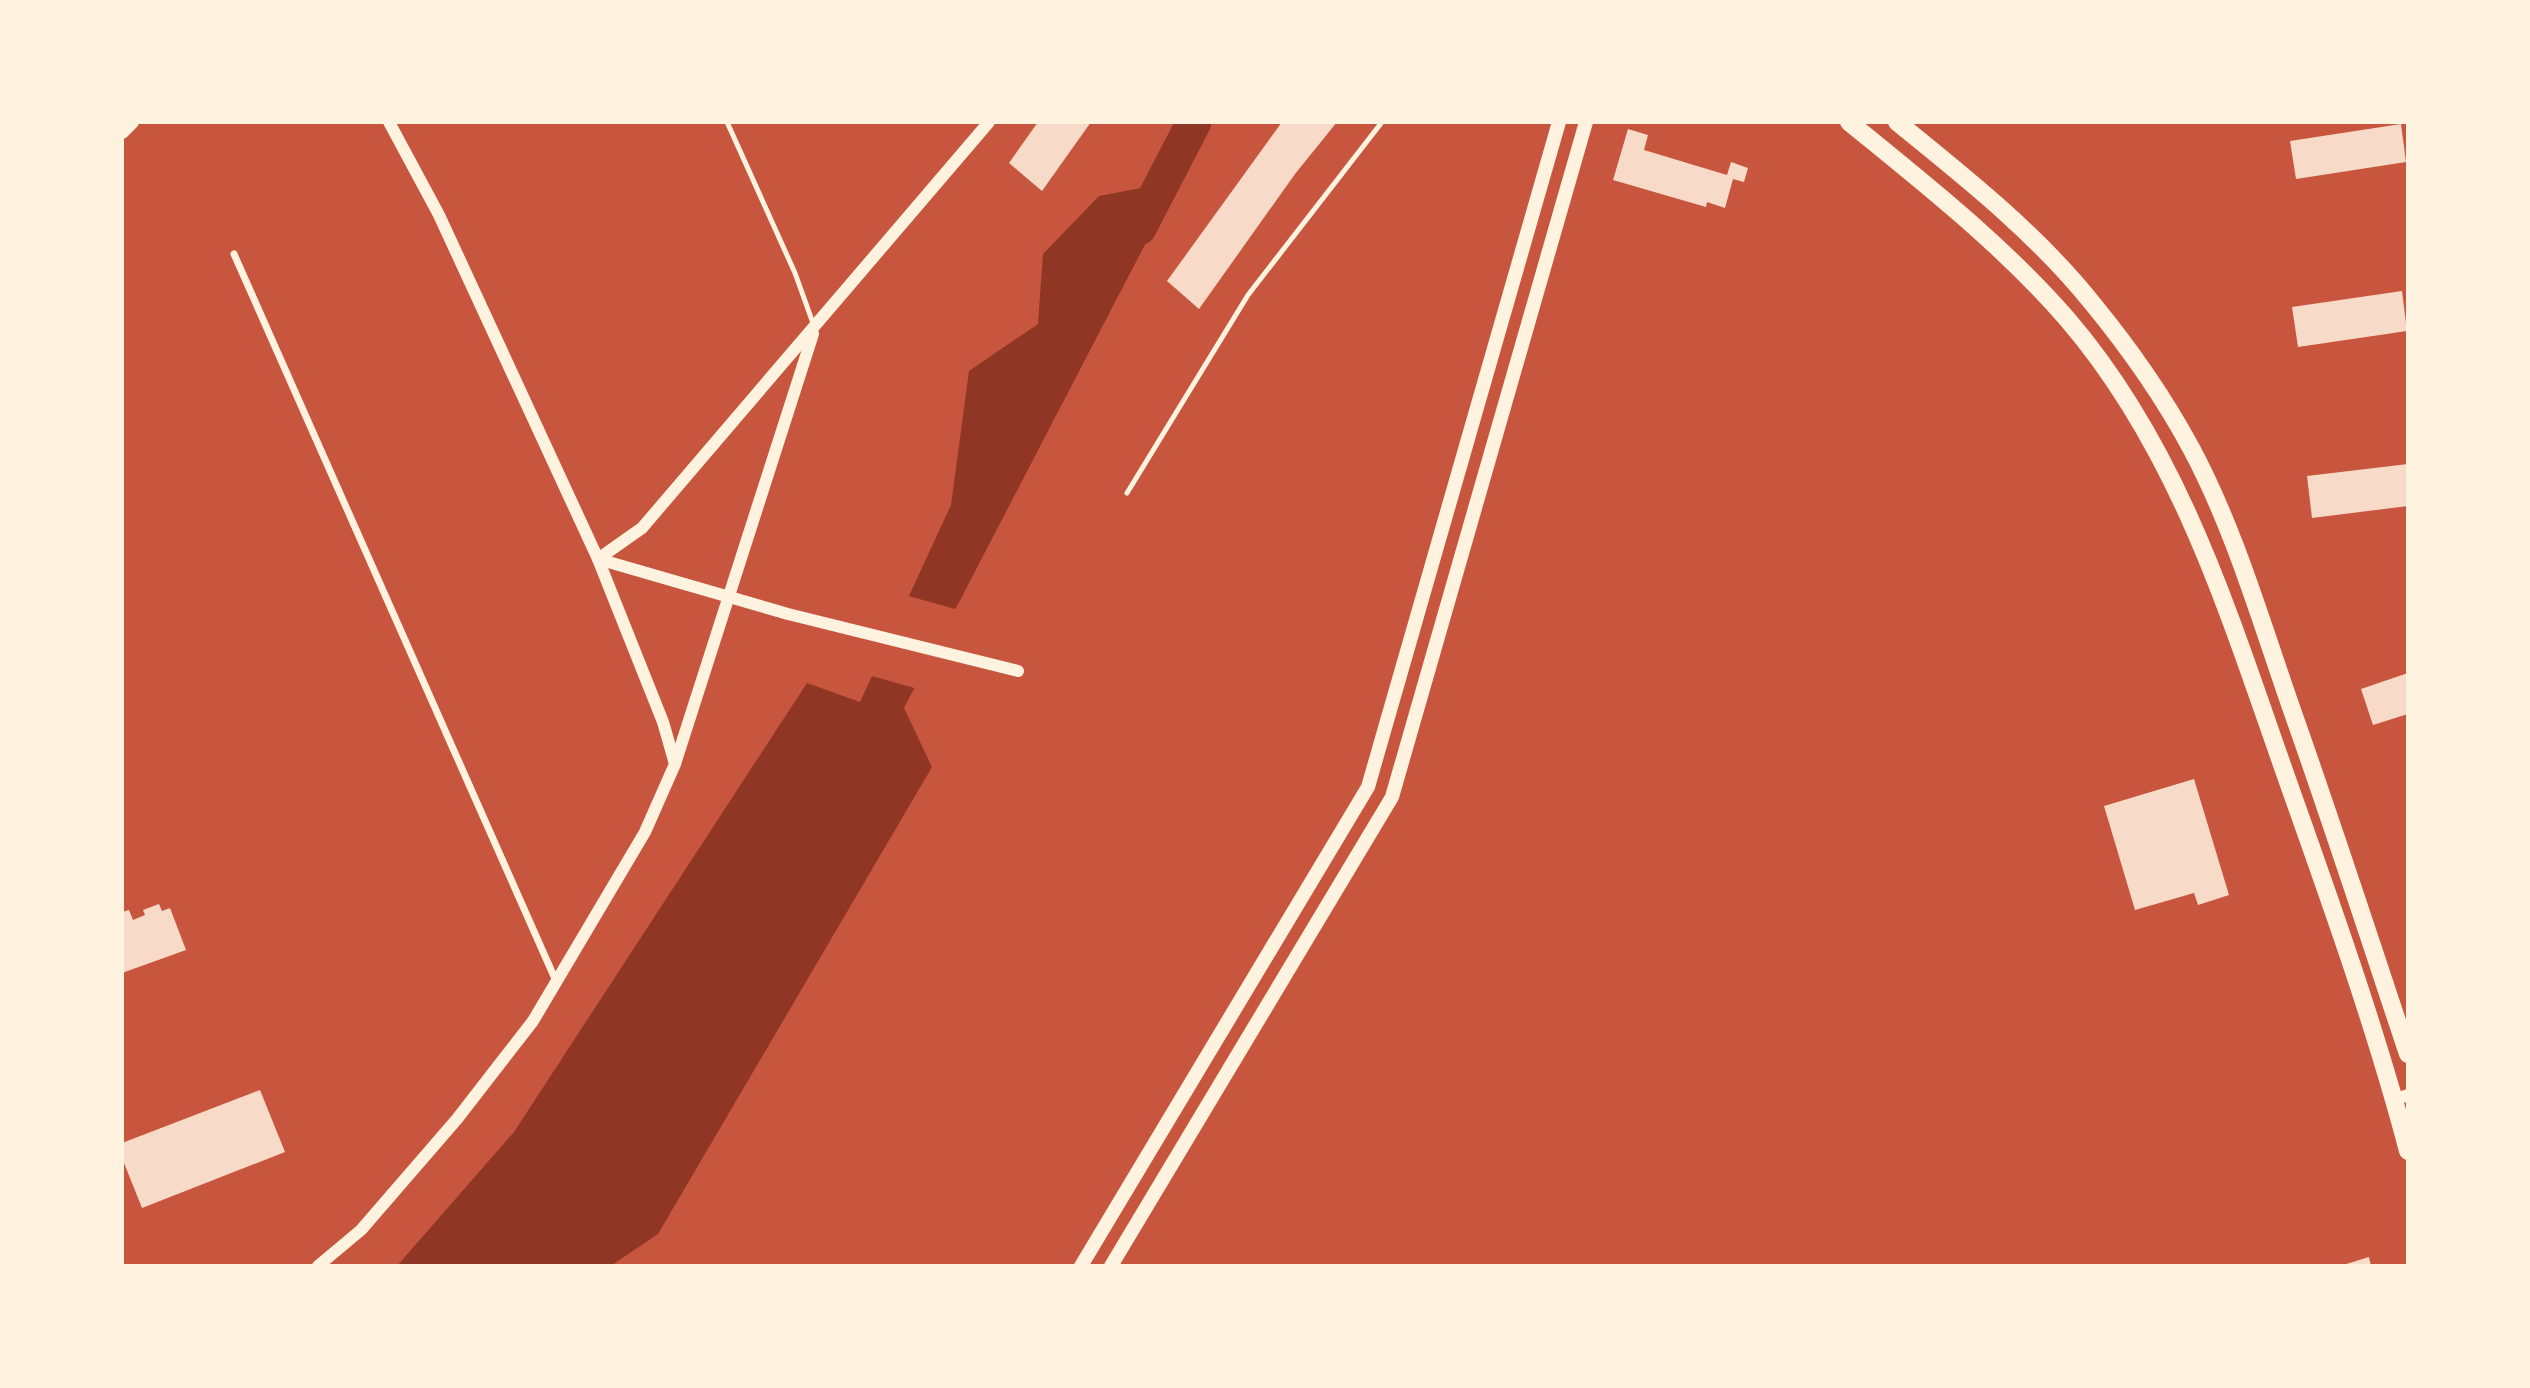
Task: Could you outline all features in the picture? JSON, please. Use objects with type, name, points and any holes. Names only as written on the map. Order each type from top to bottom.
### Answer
[{"type":"main road","points":[[122,132],[132,122]]},
{"type":"main road","points":[[1081,1265],[1368,786],[1559,122]]},
{"type":"main road","points":[[1111,1265],[1392,797],[1587,122]]},
{"type":"main road","points":[[1849,122],[2005,252],[2069,322],[2127,401],[2162,456],[2196,527],[2231,618],[2401,1097],[2407,1151]]},
{"type":"main road","points":[[1897,122],[1988,196],[2032,238],[2093,304],[2156,392],[2191,449],[2223,519],[2259,615],[2346,864],[2407,1054]]},
{"type":"street","points":[[389,122],[439,215],[598,559],[663,722],[675,764]]},
{"type":"street","points":[[598,559],[642,528],[989,122]]},
{"type":"street","points":[[234,254],[556,982]]},
{"type":"street","points":[[318,1265],[361,1230],[457,1119],[533,1021],[645,832],[675,764],[815,328]]},
{"type":"street","points":[[598,559],[788,614],[1018,671]]},
{"type":"lane","points":[[727,122],[794,273],[815,328]]},
{"type":"lane","points":[[1127,493],[1248,295],[1382,122]]},
{"type":"shaded area","points":[[1178,181],[904,708],[932,767],[658,1234],[612,1265],[397,1266],[514,1132],[807,683],[860,702],[951,505],[969,371],[1038,324],[1043,254],[1099,196]]},
{"type":"pier","points":[[905,595],[959,610],[918,689],[868,675]]},
{"type":"building","points":[[1038,122],[1091,122],[1042,191],[1009,163]]},
{"type":"building","points":[[1282,122],[1337,122],[1295,174],[1199,309],[1167,281]]},
{"type":"building","points":[[2401,124],[2406,162],[2296,179],[2290,141]]},
{"type":"building","points":[[1628,129],[1648,135],[1644,150],[1727,175],[1731,162],[1748,168],[1744,182],[1733,179],[1725,208],[1707,202],[1706,207],[1613,180]]},
{"type":"building","points":[[2402,291],[2407,331],[2298,347],[2292,307]]},
{"type":"building","points":[[2408,464],[2408,506],[2312,518],[2307,476]]},
{"type":"building","points":[[2408,673],[2408,714],[2373,725],[2361,689]]},
{"type":"building","points":[[2194,779],[2229,895],[2198,905],[2194,893],[2135,910],[2104,806]]},
{"type":"building","points":[[159,904],[162,911],[170,908],[186,950],[122,973],[122,912],[129,910],[133,920],[145,915],[143,910]]},
{"type":"building","points":[[260,1090],[285,1152],[142,1208],[122,1158],[122,1143]]},
{"type":"building","points":[[2369,1257],[2371,1266],[2343,1266],[2343,1265]]},
{"type":"waterway","points":[[1139,228],[1194,122]]}]
